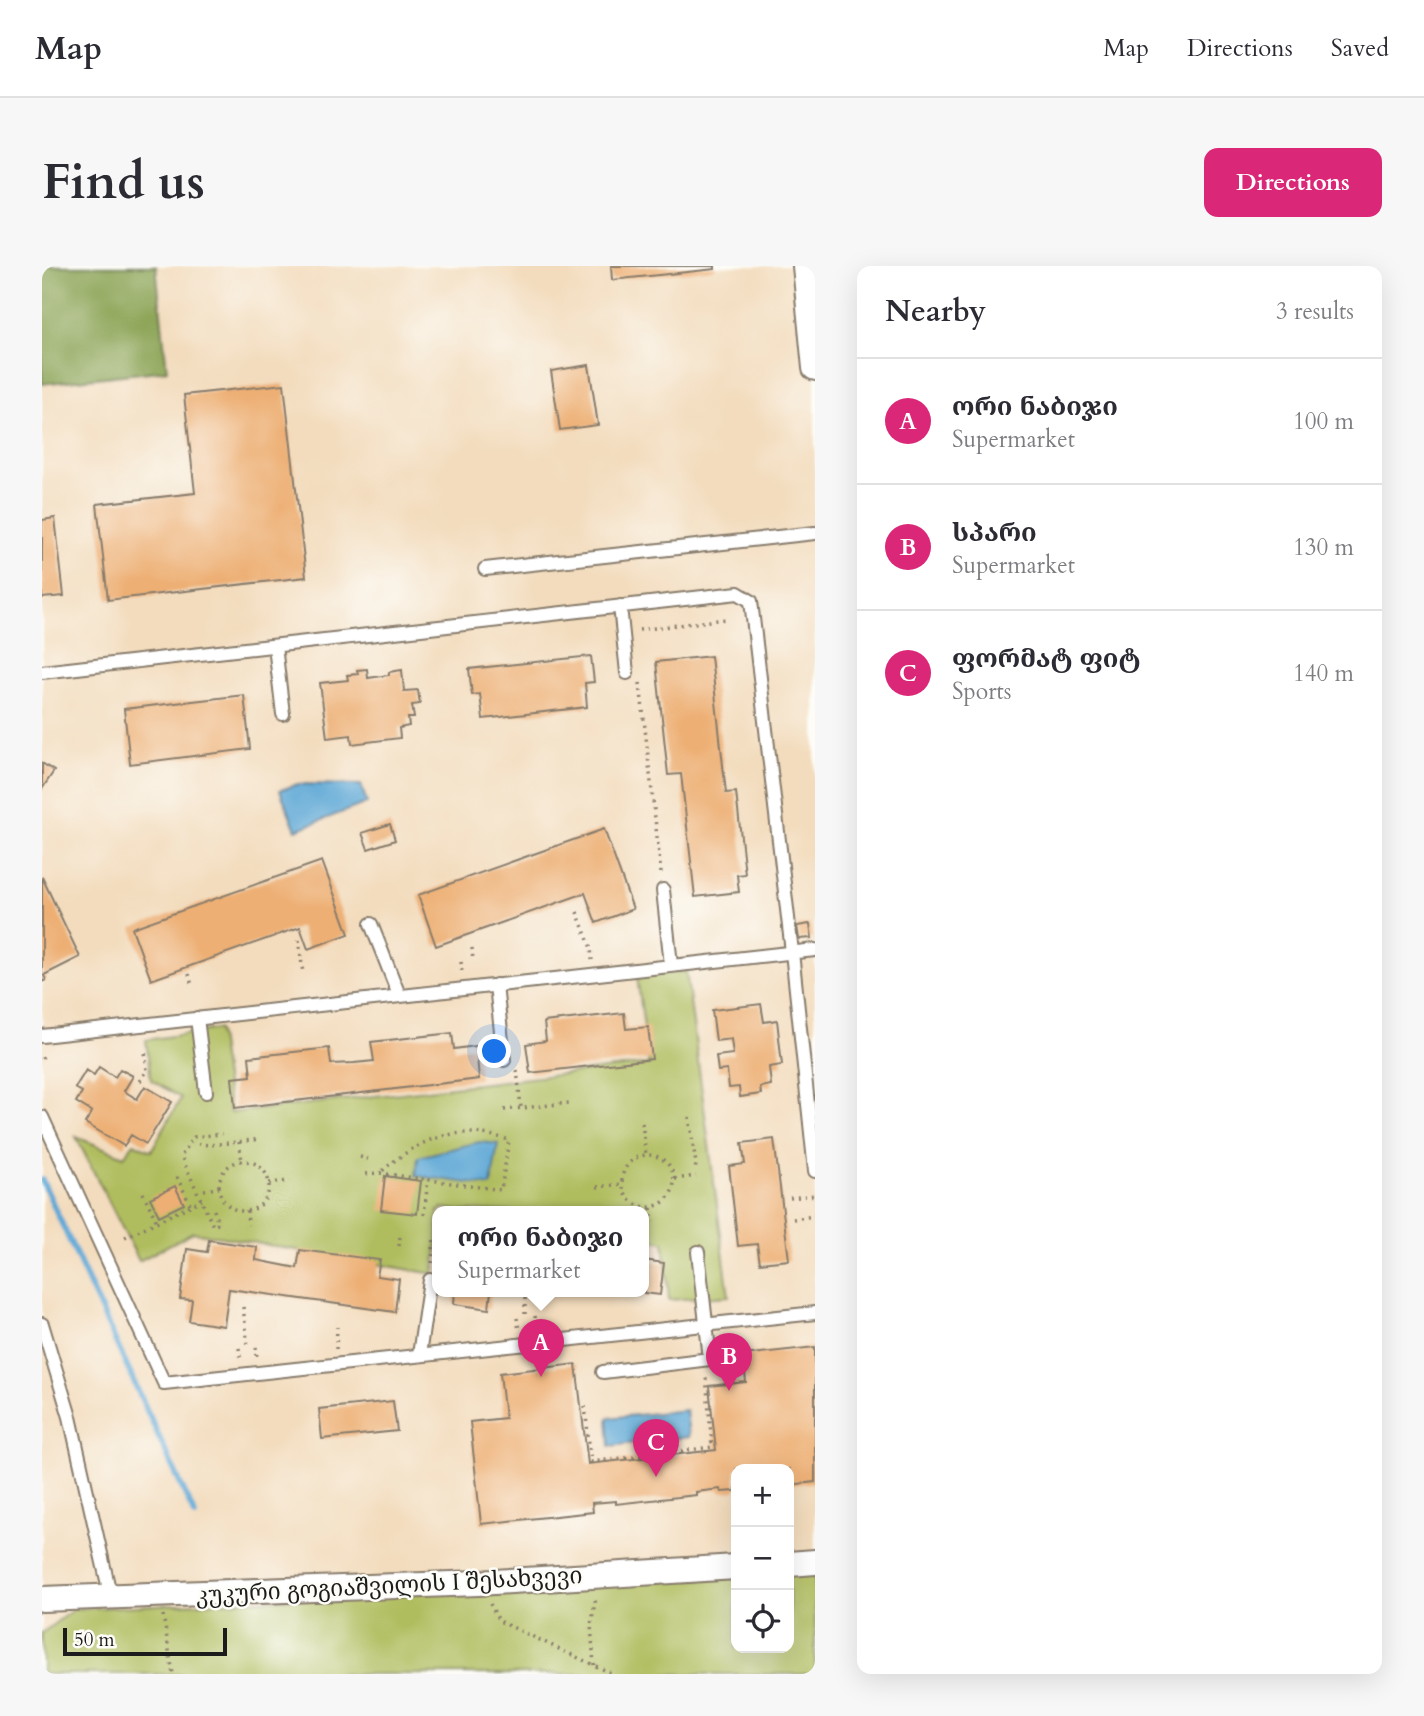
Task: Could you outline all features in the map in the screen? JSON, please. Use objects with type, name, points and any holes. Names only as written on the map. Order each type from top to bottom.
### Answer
[{"type":"street","points":[[805,266],[815,368]]},
{"type":"street","points":[[794,1564],[815,1562]]},
{"type":"street","name":"კუკური გოგიაშვილის I შესახვევი","points":[[42,1599],[478,1583],[731,1567]]},
{"type":"lane","points":[[485,569],[815,533]]},
{"type":"lane","points":[[42,673],[738,593],[751,601],[815,1171]]},
{"type":"lane","points":[[620,606],[633,672]]},
{"type":"lane","points":[[275,646],[283,714]]},
{"type":"lane","points":[[663,888],[671,965]]},
{"type":"lane","points":[[371,924],[399,995]]},
{"type":"lane","points":[[42,1036],[815,950]]},
{"type":"lane","points":[[496,985],[504,1060]]},
{"type":"lane","points":[[197,1018],[206,1092]]},
{"type":"lane","points":[[42,1117],[164,1383],[815,1313]]},
{"type":"lane","points":[[603,1372],[710,1360],[698,1252]]},
{"type":"lane","points":[[419,1355],[430,1280]]},
{"type":"lane","points":[[42,1324],[70,1416],[111,1598]]},
{"type":"path","points":[[634,631],[726,620]]},
{"type":"path","points":[[633,672],[663,888]]},
{"type":"path","points":[[577,912],[591,948],[594,974]]},
{"type":"path","points":[[299,940],[303,974]]},
{"type":"path","points":[[472,948],[473,961]]},
{"type":"path","points":[[188,974],[192,986]]},
{"type":"path","points":[[141,1081],[148,1071],[145,1052]]},
{"type":"path","points":[[42,1057],[45,1063]]},
{"type":"path","points":[[504,1110],[569,1103]]},
{"type":"path","points":[[689,1117],[695,1133],[695,1171]]},
{"type":"path","points":[[642,1123],[646,1155]]},
{"type":"path","points":[[366,1174],[380,1173],[501,1190],[509,1140],[483,1133],[463,1132],[441,1136],[419,1143],[400,1154],[380,1173]]},
{"type":"path","points":[[214,1210],[218,1224],[214,1226],[181,1156],[194,1137],[222,1134]]},
{"type":"path","points":[[198,1144],[210,1145],[259,1138]]},
{"type":"path","points":[[239,1142],[242,1161]]},
{"type":"path","points":[[638,1206],[624,1191],[622,1184],[625,1168],[630,1161],[654,1155],[668,1163],[675,1179],[672,1195],[659,1206],[651,1208],[653,1222]]},
{"type":"path","points":[[360,1157],[368,1159]]},
{"type":"path","points":[[242,1161],[250,1161],[263,1169],[269,1183],[264,1202],[247,1211],[232,1208],[225,1203],[219,1188],[225,1170],[235,1162],[242,1161]]},
{"type":"path","points":[[675,1179],[696,1176]]},
{"type":"path","points":[[177,1177],[191,1206]]},
{"type":"path","points":[[424,1215],[428,1180]]},
{"type":"path","points":[[269,1183],[290,1181]]},
{"type":"path","points":[[597,1187],[622,1184]]},
{"type":"path","points":[[204,1190],[219,1188]]},
{"type":"path","points":[[144,1193],[157,1222]]},
{"type":"path","points":[[790,1198],[815,1195]]},
{"type":"path","points":[[125,1237],[202,1200]]},
{"type":"path","points":[[247,1211],[248,1226]]},
{"type":"path","points":[[793,1219],[815,1216]]},
{"type":"path","points":[[399,1245],[400,1236]]},
{"type":"path","points":[[525,1297],[525,1317]]},
{"type":"path","points":[[243,1307],[248,1347]]},
{"type":"path","points":[[585,1406],[591,1462],[712,1447],[704,1360]]},
{"type":"path","points":[[594,1665],[591,1625],[596,1598],[615,1574]]},
{"type":"path","points":[[478,1583],[499,1620],[613,1674]]},
{"type":"path","points":[[159,1596],[173,1674]]},
{"type":"green space","points":[[42,266],[156,266],[167,370],[42,384]]},
{"type":"green space","points":[[686,971],[729,1296],[669,1300],[664,1242],[649,1240],[649,1206],[432,1206],[432,1274],[193,1232],[139,1261],[76,1137],[124,1156],[134,1143],[151,1151],[181,1098],[151,1080],[146,1040],[218,1029],[230,1113],[649,1064],[637,977]]},
{"type":"green space","points":[[815,1573],[815,1674],[42,1674],[42,1633],[74,1609],[731,1577],[731,1653],[794,1653],[794,1574]]},
{"type":"water","points":[[298,784],[361,785],[367,803],[296,830],[280,790]]},
{"type":"water","points":[[479,1142],[498,1144],[491,1186],[416,1176],[418,1157]]},
{"type":"water","points":[[686,1410],[689,1437],[610,1446],[608,1418]]},
{"type":"building","points":[[611,266],[715,266],[715,269],[612,280]]},
{"type":"building","points":[[589,365],[598,425],[560,430],[551,371]]},
{"type":"building","points":[[284,384],[306,577],[108,600],[97,504],[195,493],[184,395]]},
{"type":"building","points":[[55,518],[64,596],[42,598],[42,520]]},
{"type":"building","points":[[591,656],[594,682],[585,683],[587,707],[483,719],[480,694],[472,695],[469,669]]},
{"type":"building","points":[[711,656],[726,793],[736,792],[745,874],[737,875],[739,892],[695,897],[681,774],[668,775],[656,662]]},
{"type":"building","points":[[367,669],[368,678],[402,670],[404,691],[418,690],[420,704],[412,705],[414,718],[408,718],[409,726],[399,728],[400,738],[352,744],[351,735],[327,738],[320,683],[348,680],[347,675],[358,674],[357,670]]},
{"type":"building","points":[[244,695],[250,749],[130,764],[124,709]]},
{"type":"building","points":[[42,763],[54,771],[42,789]]},
{"type":"building","points":[[390,824],[395,840],[368,849],[362,833]]},
{"type":"building","points":[[604,829],[633,909],[596,923],[585,893],[436,946],[418,895]]},
{"type":"building","points":[[322,861],[349,934],[308,949],[300,927],[151,980],[132,928]]},
{"type":"building","points":[[42,877],[80,957],[44,975],[46,980],[42,982]]},
{"type":"building","points":[[810,924],[812,938],[799,939],[797,926]]},
{"type":"building","points":[[761,1004],[764,1022],[777,1020],[782,1065],[769,1067],[771,1085],[760,1087],[761,1094],[740,1097],[739,1087],[729,1088],[727,1070],[718,1071],[716,1056],[733,1054],[731,1039],[716,1041],[712,1010]]},
{"type":"building","points":[[624,1013],[626,1029],[648,1027],[652,1059],[530,1073],[526,1044],[546,1041],[544,1022]]},
{"type":"building","points":[[452,1033],[454,1049],[476,1046],[479,1079],[235,1108],[232,1078],[251,1076],[249,1057],[329,1048],[331,1064],[374,1061],[371,1042]]},
{"type":"building","points":[[99,1067],[115,1077],[120,1069],[133,1076],[124,1091],[137,1099],[145,1086],[172,1102],[146,1144],[131,1135],[124,1146],[85,1123],[92,1112],[76,1102],[82,1092],[75,1088],[86,1070],[94,1075]]},
{"type":"building","points":[[774,1139],[789,1260],[760,1263],[757,1244],[738,1246],[729,1166],[745,1164],[742,1143]]},
{"type":"building","points":[[385,1176],[421,1181],[417,1214],[381,1210]]},
{"type":"building","points":[[175,1186],[184,1204],[159,1216],[150,1198]]},
{"type":"building","points":[[209,1240],[257,1247],[256,1260],[297,1268],[300,1250],[380,1260],[377,1276],[399,1279],[395,1312],[229,1289],[224,1326],[189,1321],[192,1300],[180,1299],[187,1249],[207,1252]]},
{"type":"building","points":[[649,1261],[664,1263],[660,1295],[649,1294]]},
{"type":"building","points":[[455,1297],[490,1297],[489,1309],[454,1304]]},
{"type":"building","points":[[815,1347],[815,1482],[794,1484],[794,1464],[731,1464],[731,1491],[721,1492],[720,1489],[696,1492],[696,1495],[616,1504],[616,1501],[592,1503],[593,1512],[481,1524],[470,1422],[505,1418],[500,1373],[576,1364],[588,1464],[716,1450],[709,1386],[746,1382],[743,1355]]},
{"type":"building","points":[[393,1401],[397,1431],[322,1439],[319,1409]]},
{"type":"waterway","points":[[42,1180],[195,1516]]},
{"type":"place","name":"ორი ნაბიჯი","points":[[541,1377]]},
{"type":"place","name":"სპარი","points":[[729,1391]]},
{"type":"place","name":"ფორმატ ფიტ","points":[[656,1477]]}]
